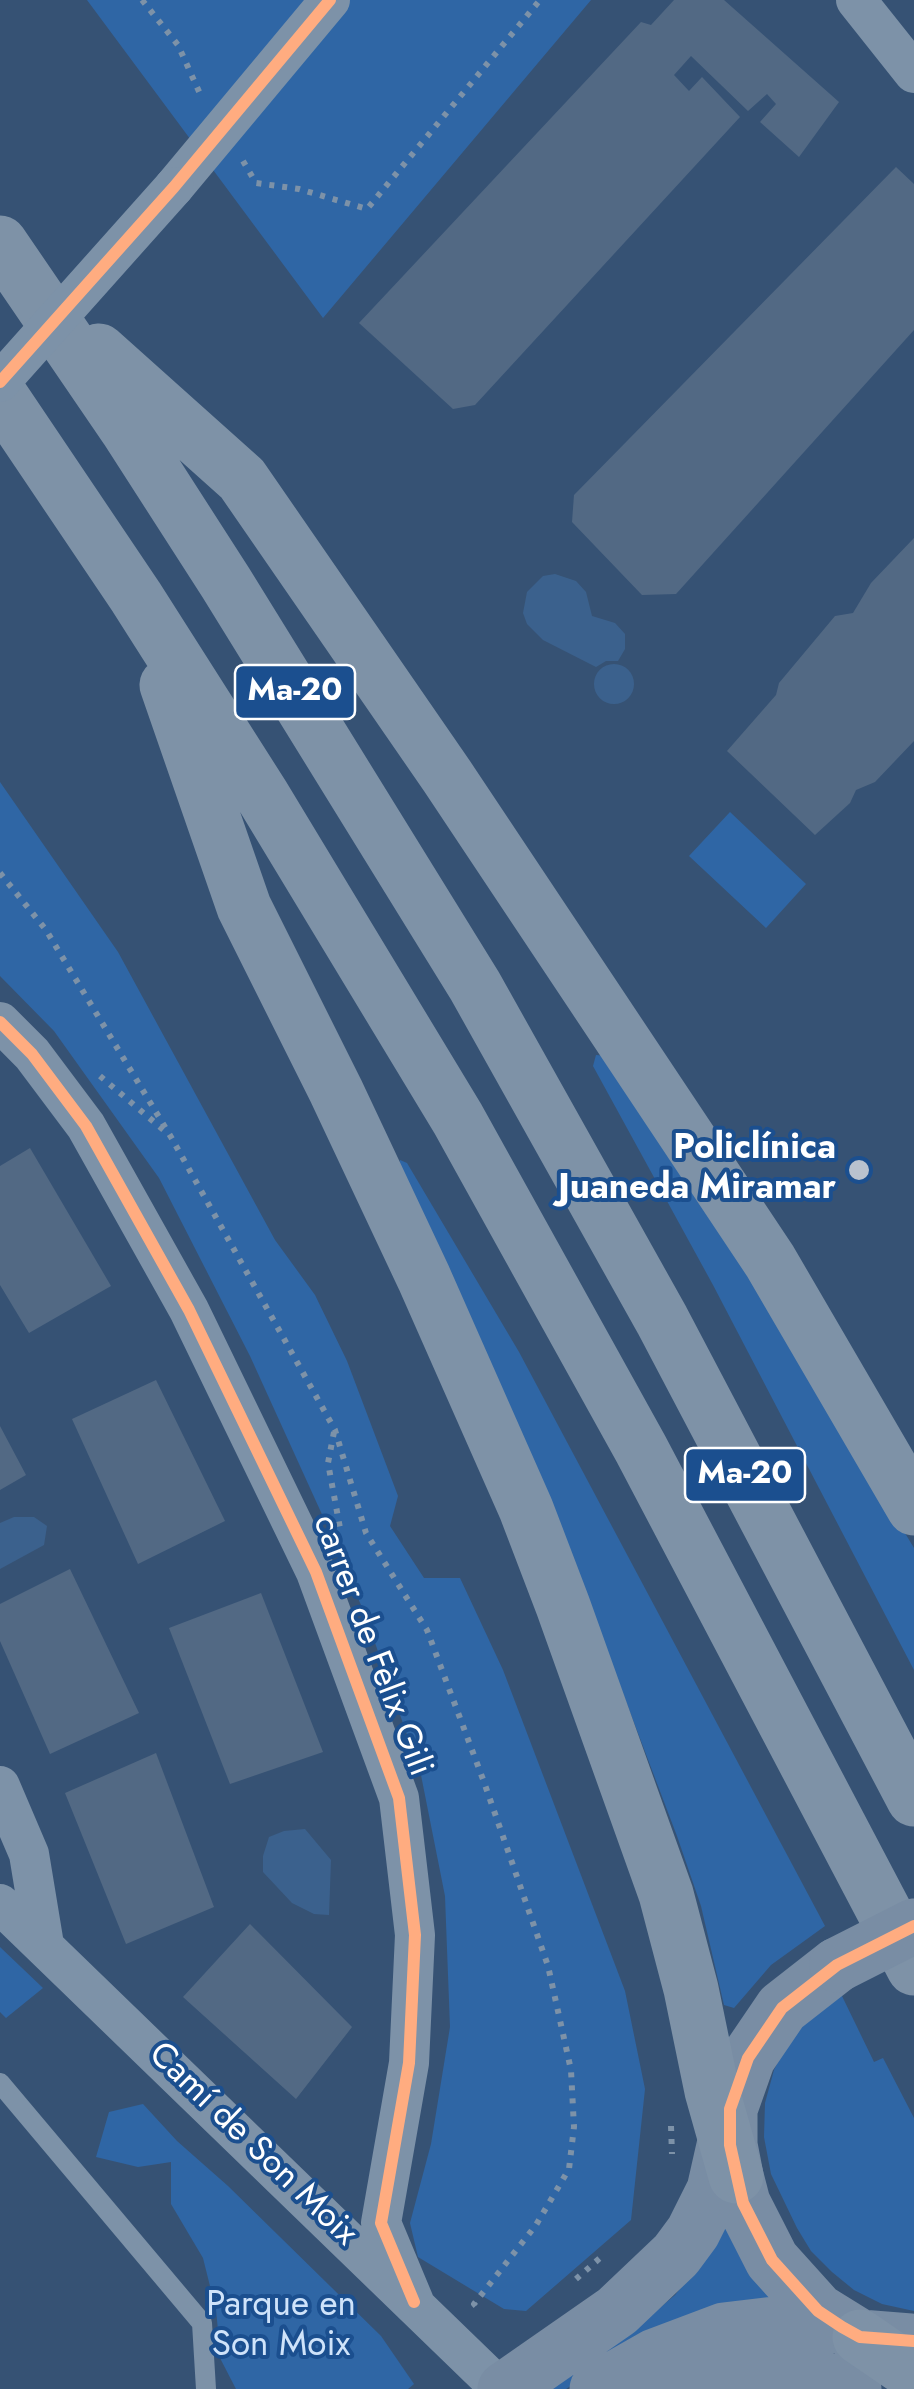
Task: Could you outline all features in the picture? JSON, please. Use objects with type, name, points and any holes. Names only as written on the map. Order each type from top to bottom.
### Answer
[{"type":"highway","name":"Ma-20","points":[[0,243],[226,583],[465,970],[662,1320],[914,1799]]},
{"type":"highway","points":[[34,292],[242,479],[664,1099],[899,1472],[914,1508]]},
{"type":"highway","name":"Ma-20","points":[[0,396],[136,598],[272,812],[458,1119],[641,1449],[914,1968]]},
{"type":"highway","points":[[0,447],[86,522]]},
{"type":"highway","points":[[136,598],[244,907],[424,1278],[526,1510],[666,1894],[731,2141]]},
{"type":"highway","points":[[852,2351],[914,2374]]},
{"type":"street","points":[[0,382],[174,187],[330,0]]},
{"type":"street","points":[[856,0],[914,73]]},
{"type":"street","name":"carrer de Fèlix Gili","points":[[0,1022],[32,1054],[86,1126],[188,1310],[316,1572],[399,1798],[415,1935],[409,2063],[381,2224],[414,2302]]},
{"type":"street","points":[[0,1786],[29,1854],[44,1945]]},
{"type":"street","points":[[0,1904],[44,1945]]},
{"type":"street","points":[[503,2389],[617,2312],[676,2255],[693,2232],[714,2190],[731,2141],[748,2058],[782,2008],[837,1965],[914,1926]]},
{"type":"street","name":"Camí de Son Moix","points":[[44,1945],[503,2389]]},
{"type":"street","points":[[731,2141],[743,2203],[772,2260],[852,2351]]},
{"type":"street","points":[[597,2389],[654,2356],[724,2330],[808,2320],[852,2351]]},
{"type":"street","points":[[637,2389],[689,2374],[735,2368],[786,2370],[852,2351],[914,2341]]},
{"type":"lane","points":[[0,2083],[202,2323],[206,2389]]},
{"type":"path","points":[[142,0],[178,45],[197,90],[256,183],[299,189],[368,209],[540,0]]},
{"type":"path","points":[[670,2120],[673,2163]]},
{"type":"path","points":[[570,2284],[612,2248]]},
{"type":"green space","points":[[87,0],[591,0],[323,318]]},
{"type":"green space","points":[[0,782],[118,952],[275,1240],[315,1295],[347,1361],[398,1496],[390,1526],[424,1578],[460,1578],[503,1670],[625,1991],[645,2089],[631,2220],[526,2311],[504,2309],[418,2257],[410,2223],[431,2144],[450,2027],[445,1896],[421,1775],[366,1617],[330,1532],[250,1356],[159,1178],[54,1031],[0,976]]},
{"type":"green space","points":[[730,812],[806,884],[766,928],[689,856]]},
{"type":"green space","points":[[596,1055],[607,1056],[667,1140],[914,1548],[914,1670],[713,1285],[593,1066]]},
{"type":"green space","points":[[400,1160],[407,1163],[519,1352],[825,1926],[771,1965],[734,2008],[724,2005],[701,1906],[677,1836],[556,1517],[399,1166]]},
{"type":"green space","points":[[0,1947],[43,1988],[6,2018],[0,2012]]},
{"type":"green space","points":[[841,1994],[874,2062],[883,2058],[914,2118],[914,2311],[882,2304],[854,2290],[832,2272],[811,2251],[771,2174],[764,2137],[765,2103],[774,2070],[787,2043],[804,2023]]},
{"type":"green space","name":"Parque en Son Moix","points":[[143,2104],[381,2336],[414,2384],[408,2389],[236,2389],[221,2360],[216,2310],[203,2258],[171,2204],[171,2162],[138,2167],[96,2157],[109,2112]]},
{"type":"green space","points":[[732,2213],[783,2303],[656,2332],[566,2389],[538,2389],[649,2317],[675,2295],[709,2253]]},
{"type":"shaded area","points":[[555,574],[576,581],[586,592],[592,616],[615,623],[625,634],[625,649],[618,661],[606,661],[596,667],[543,640],[527,624],[523,613],[527,592],[543,576]]},
{"type":"shaded area","points":[[614,664],[628,670],[634,684],[628,698],[614,704],[600,698],[594,684],[600,670]]},
{"type":"shaded area","points":[[14,1517],[34,1517],[47,1526],[44,1545],[0,1569],[0,1523]]},
{"type":"shaded area","points":[[305,1829],[331,1860],[329,1915],[314,1914],[292,1903],[263,1872],[269,1837]]},
{"type":"building","points":[[674,0],[724,0],[839,102],[799,157],[760,122],[776,104],[767,94],[748,111],[691,56],[674,75],[689,91],[702,77],[740,117],[475,405],[453,409],[359,323],[641,22],[651,25]]},
{"type":"building","points":[[896,167],[914,184],[914,330],[676,594],[642,595],[572,522],[574,495]]},
{"type":"building","points":[[914,538],[914,741],[875,782],[856,790],[850,803],[815,835],[727,751],[776,695],[779,683],[835,616],[853,613],[871,583]]},
{"type":"building","points":[[30,1148],[111,1286],[29,1333],[0,1285],[0,1166]]},
{"type":"building","points":[[156,1380],[225,1521],[138,1564],[72,1419]]},
{"type":"building","points":[[0,1426],[26,1475],[0,1490]]},
{"type":"building","points":[[70,1569],[139,1713],[50,1754],[0,1641],[0,1604]]},
{"type":"building","points":[[261,1593],[323,1752],[230,1784],[169,1628]]},
{"type":"building","points":[[156,1753],[214,1907],[126,1944],[65,1793]]},
{"type":"building","points":[[250,1924],[352,2027],[296,2099],[183,1997]]},
{"type":"cycle path","points":[[0,382],[174,187],[330,0]]},
{"type":"cycle path","points":[[0,1022],[32,1054],[86,1126],[189,1310],[316,1572],[399,1798],[415,1935],[409,2063],[381,2223],[414,2302]]},
{"type":"cycle path","points":[[914,1926],[837,1965],[782,2008],[748,2058],[730,2109],[730,2145],[743,2203],[772,2260],[818,2311],[842,2327],[860,2337],[914,2341]]},
{"type":"place","name":"Policlínica Juaneda Miramar","points":[[859,1170]]}]
